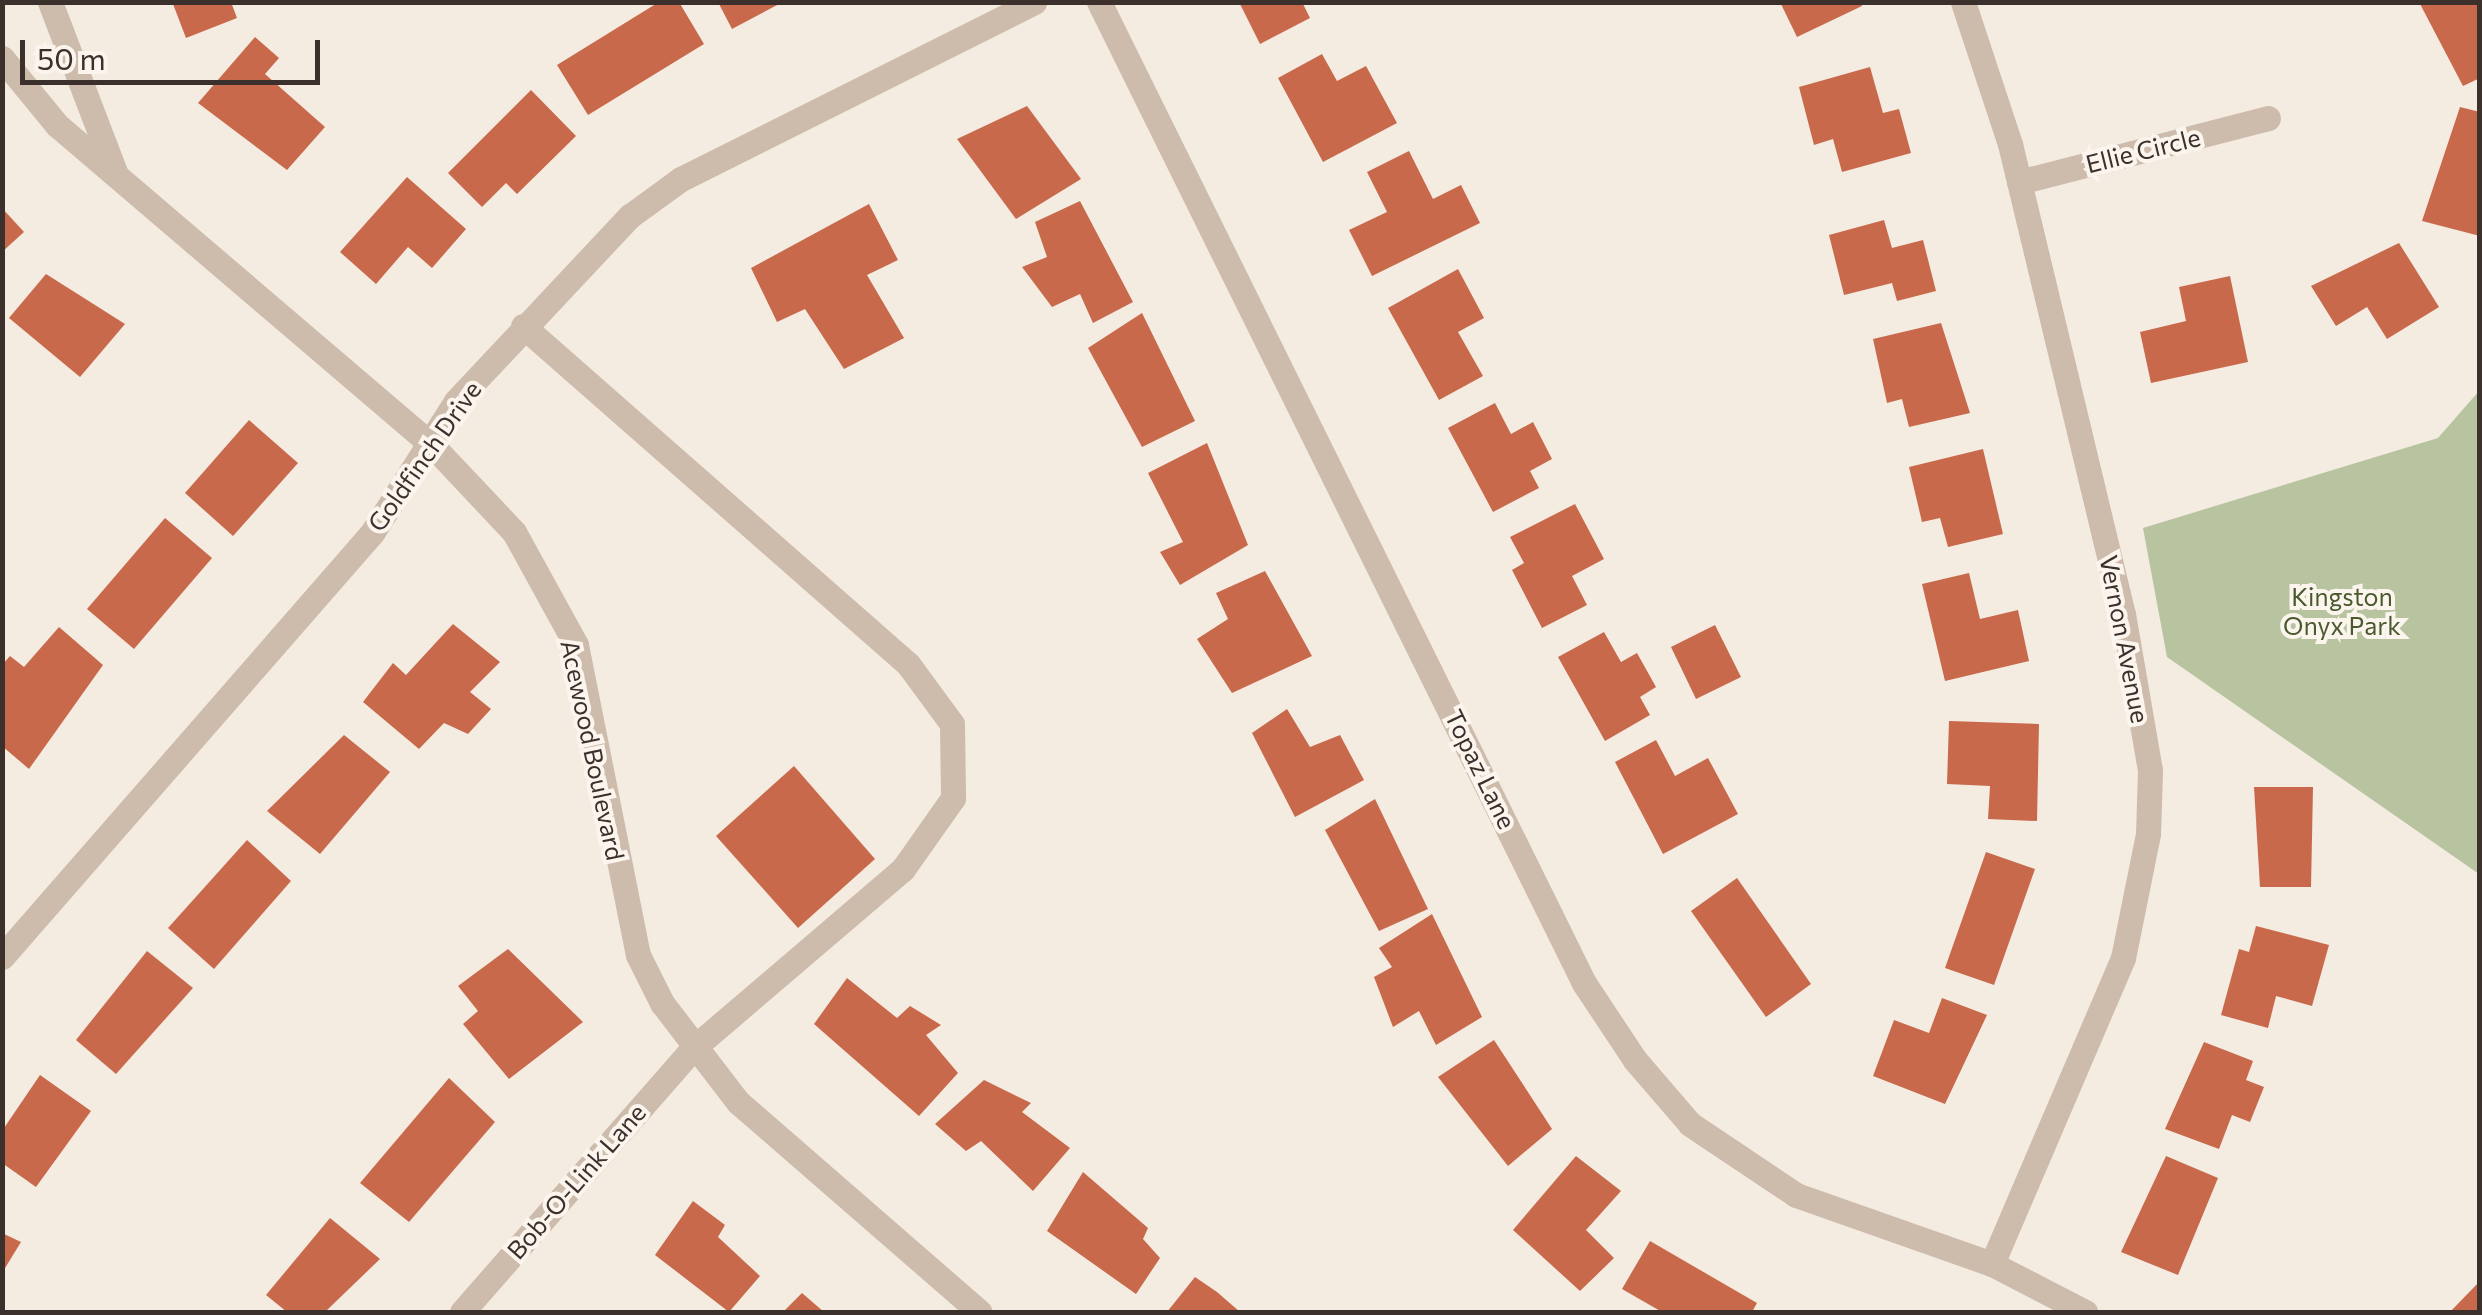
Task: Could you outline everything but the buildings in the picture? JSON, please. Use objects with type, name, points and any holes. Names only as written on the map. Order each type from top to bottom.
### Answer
[{"type":"street","name":"Acewood Boulevard","points":[[50,2],[116,174]]},
{"type":"street","name":"Goldfinch Drive","points":[[2,957],[372,533],[432,444],[523,326],[630,216],[681,179],[1034,2]]},
{"type":"street","name":"Topaz Lane","points":[[1099,2],[1584,982],[1635,1060],[1690,1124],[1796,1195],[1992,1264],[2085,1312]]},
{"type":"street","name":"Vernon Avenue","points":[[1963,2],[2019,182],[2123,614],[2150,771],[2148,834],[2123,958],[1992,1264]]},
{"type":"street","name":"Acewood Boulevard","points":[[2,58],[57,125],[432,444],[514,532],[576,645],[638,955],[691,1050],[980,1312]]},
{"type":"street","name":"Ellie Circle","points":[[2019,182],[2268,118]]},
{"type":"street","name":"Bob-O-Link Lane","points":[[462,1312],[691,1050],[903,869],[953,798],[952,724],[908,664],[523,326]]},
{"type":"green space","name":"Kingston Onyx Park","points":[[2479,391],[2479,874],[2167,657],[2143,528],[2438,438]]}]
